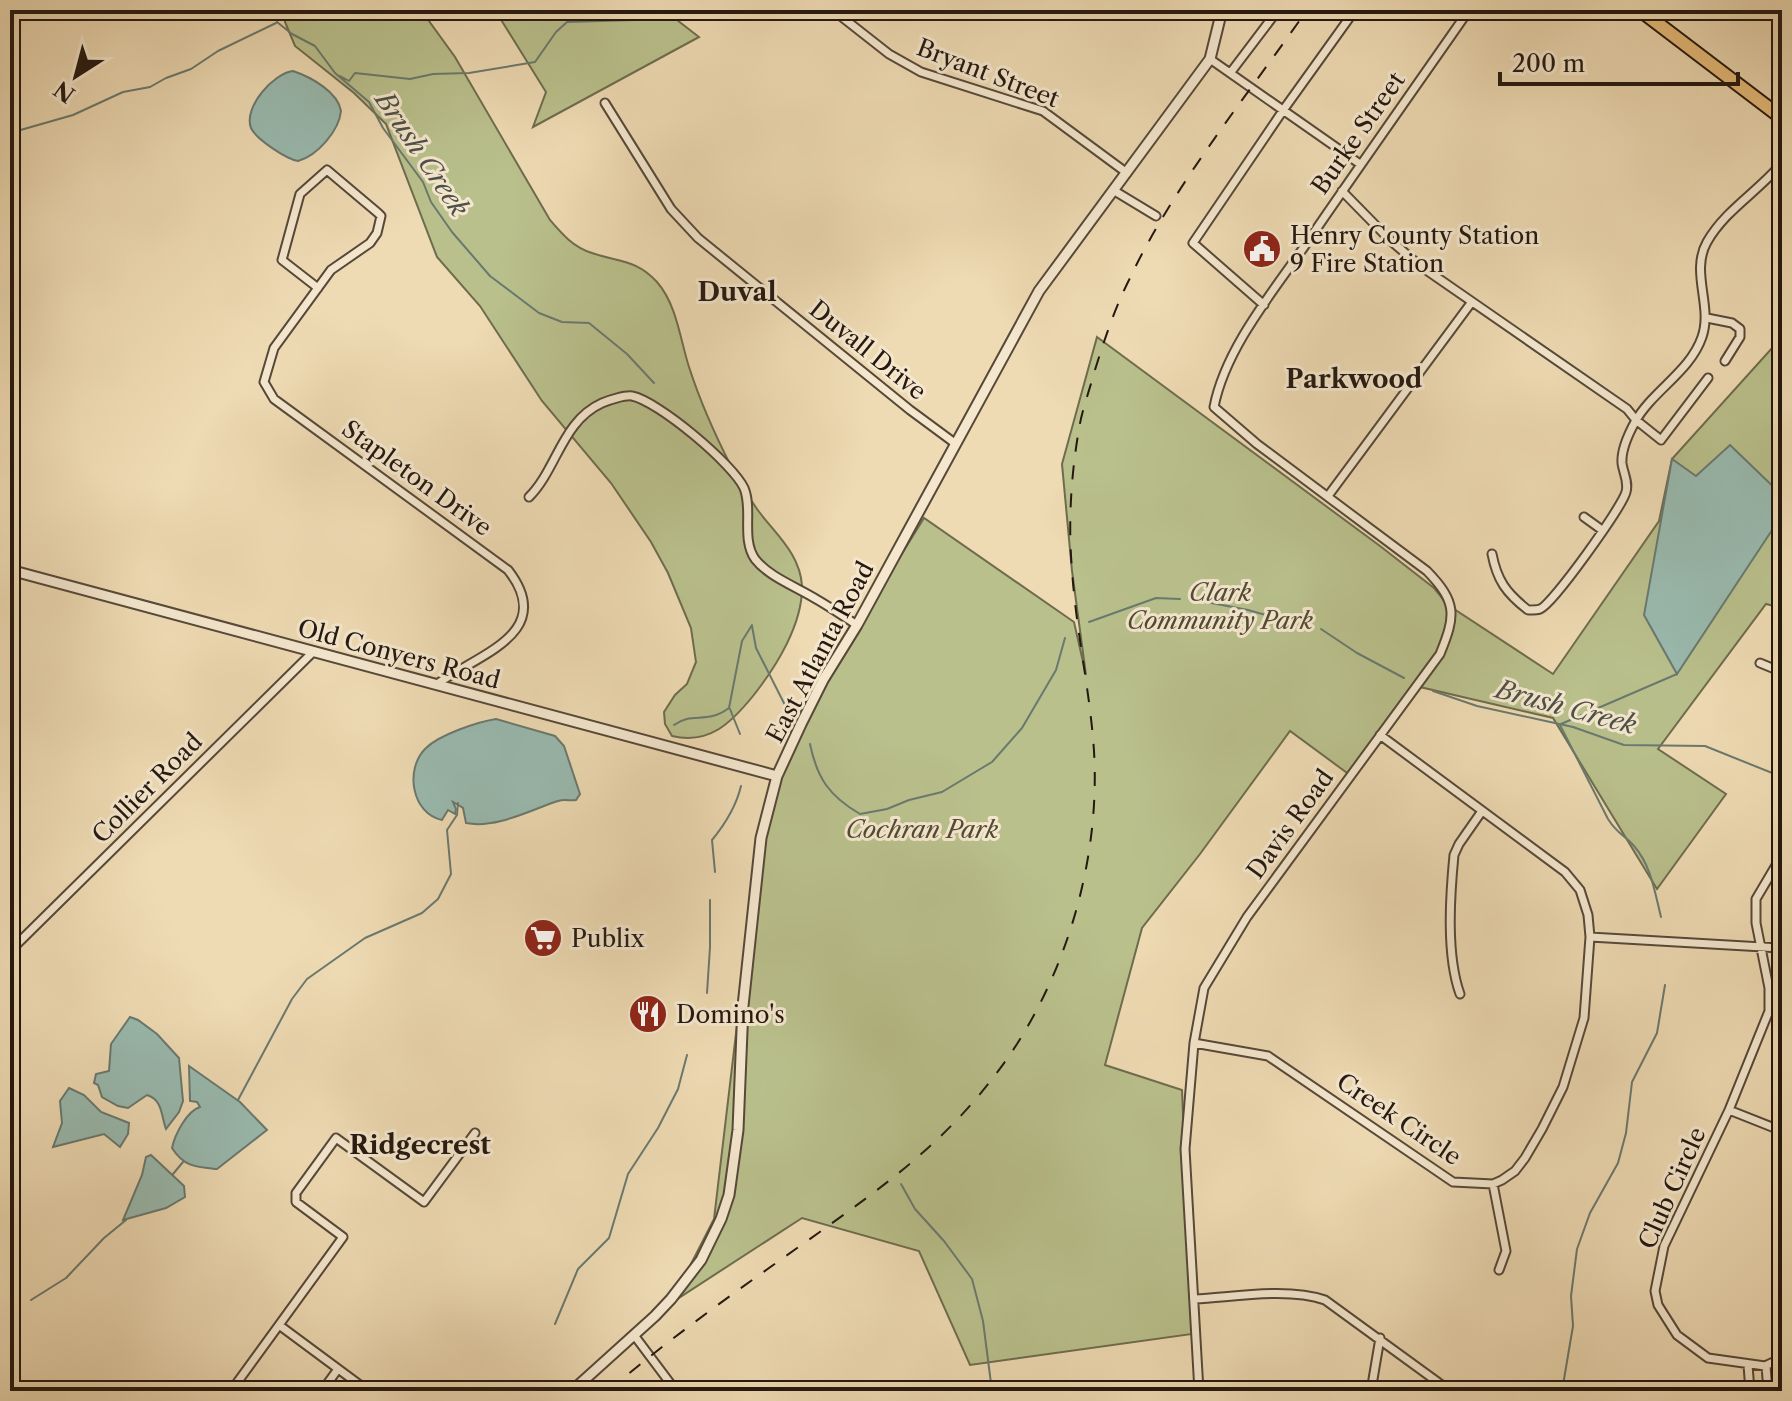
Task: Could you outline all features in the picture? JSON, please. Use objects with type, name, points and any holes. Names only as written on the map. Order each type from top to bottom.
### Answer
[{"type":"highway","points":[[1640,10],[1782,118]]},
{"type":"street","name":"Bryant Street","points":[[833,10],[889,54],[921,72],[1043,111],[1127,173]]},
{"type":"street","name":"East Atlanta Road","points":[[572,1391],[655,1316],[701,1260],[712,1241],[729,1195],[738,1130],[743,1006],[761,838],[777,776],[823,680],[857,625],[1039,291],[1210,59],[1222,10]]},
{"type":"street","points":[[1231,72],[1278,10]]},
{"type":"street","points":[[1264,305],[1193,243],[1355,10]]},
{"type":"street","name":"Burke Street","points":[[1214,407],[1223,371],[1264,305],[1469,10]]},
{"type":"street","points":[[1210,59],[1360,164]]},
{"type":"street","name":"Duvall Drive","points":[[605,103],[671,209],[698,238],[956,444]]},
{"type":"street","points":[[1492,554],[1496,574],[1505,589],[1528,610],[1539,610],[1617,512],[1627,484],[1623,453],[1636,420],[1693,355],[1702,339],[1707,318],[1699,261],[1705,244],[1722,221],[1768,180],[1782,163]]},
{"type":"street","name":"Stapleton Drive","points":[[318,288],[282,260],[300,194],[327,170],[381,216],[377,233],[370,243],[331,270],[318,288],[274,348],[264,382],[274,399],[508,570],[522,588],[525,611],[508,640],[437,684]]},
{"type":"street","points":[[1113,190],[1156,216]]},
{"type":"street","points":[[1342,191],[1399,248],[1471,303],[1627,409],[1661,440],[1708,378]]},
{"type":"street","points":[[1328,496],[1471,303]]},
{"type":"street","points":[[1707,318],[1732,323],[1740,329],[1740,337],[1725,361]]},
{"type":"street","points":[[529,497],[540,486],[560,445],[575,425],[602,403],[631,396],[665,414],[716,454],[737,476],[748,503],[751,548],[755,558],[771,573],[857,625]]},
{"type":"street","name":"Davis Road","points":[[1199,1391],[1185,1149],[1194,1043],[1204,988],[1247,917],[1440,654],[1451,627],[1452,606],[1444,589],[1427,571],[1257,444],[1214,407]]},
{"type":"street","points":[[1584,517],[1602,530]]},
{"type":"street","name":"Old Conyers Road","points":[[10,570],[777,776]]},
{"type":"street","name":"Collier Road","points":[[10,951],[313,652]]},
{"type":"street","points":[[1760,663],[1782,672]]},
{"type":"street","points":[[1380,735],[1572,879],[1585,902],[1590,937],[1584,1018],[1563,1087],[1525,1158],[1515,1171],[1493,1184],[1506,1251],[1499,1270]]},
{"type":"street","points":[[1460,994],[1454,978],[1452,957],[1454,855],[1482,811]]},
{"type":"street","name":"Club Circle","points":[[1782,855],[1756,899],[1756,923],[1769,988],[1769,1011],[1729,1110],[1664,1246],[1655,1291],[1658,1305],[1677,1335],[1708,1358],[1766,1366],[1782,1358]]},
{"type":"street","points":[[1590,937],[1782,948]]},
{"type":"street","name":"Creek Circle","points":[[1194,1043],[1268,1056],[1453,1182],[1493,1184]]},
{"type":"street","points":[[1729,1110],[1782,1131]]},
{"type":"street","points":[[231,1391],[343,1237],[296,1202],[296,1193],[336,1138],[424,1202],[475,1133]]},
{"type":"street","points":[[1195,1299],[1312,1295],[1339,1308],[1450,1391]]},
{"type":"street","points":[[279,1325],[368,1391]]},
{"type":"street","points":[[634,1335],[673,1388],[661,1391]]},
{"type":"street","points":[[1371,1391],[1380,1338]]},
{"type":"street","points":[[1748,1365],[1750,1391]]},
{"type":"street","points":[[1766,1366],[1768,1391]]},
{"type":"street","points":[[322,1391],[338,1369]]},
{"type":"street","points":[[1099,1391],[1132,1387],[1145,1391]]},
{"type":"green space","points":[[285,10],[421,10],[455,57],[554,225],[568,240],[585,250],[642,269],[664,291],[674,312],[698,392],[720,443],[747,494],[792,554],[802,586],[798,615],[779,658],[745,706],[718,730],[697,737],[672,736],[665,724],[664,712],[687,684],[696,662],[691,628],[668,573],[611,483],[542,401],[480,306],[437,257],[386,124],[354,93],[295,46],[285,22]]},
{"type":"green space","points":[[495,10],[664,10],[699,37],[533,127],[546,92]]},
{"type":"green space","points":[[1097,337],[1380,546],[1434,588],[1448,605],[1553,674],[1659,521],[1672,459],[1782,337],[1782,608],[1766,604],[1658,749],[1726,794],[1657,889],[1553,718],[1420,687],[1444,653],[1446,634],[1440,654],[1380,735],[1354,778],[1290,731],[1142,928],[1105,1065],[1182,1090],[1192,1334],[970,1365],[919,1251],[802,1218],[671,1303],[714,1219],[758,848],[773,775],[812,699],[924,518],[1074,622],[1086,675],[1062,464]]},
{"type":"water","points":[[293,71],[315,81],[329,92],[341,111],[336,127],[326,142],[298,161],[279,153],[259,138],[251,128],[250,120],[256,101],[269,84]]},
{"type":"water","points":[[1730,445],[1782,495],[1782,515],[1677,674],[1644,615],[1672,459],[1696,476]]},
{"type":"water","points":[[496,719],[555,736],[564,746],[580,794],[576,800],[558,801],[513,818],[489,823],[466,823],[463,808],[453,802],[455,814],[448,810],[442,820],[432,816],[424,809],[414,790],[413,778],[419,757],[432,743],[449,734]]},
{"type":"water","points":[[130,1017],[157,1034],[179,1058],[183,1101],[166,1129],[159,1105],[152,1097],[147,1095],[128,1108],[118,1106],[102,1097],[98,1085],[94,1083],[96,1074],[109,1071],[111,1044]]},
{"type":"water","points":[[189,1066],[240,1102],[267,1130],[217,1169],[191,1165],[172,1148],[182,1124],[200,1107],[197,1102],[190,1101]]},
{"type":"water","points":[[69,1088],[84,1095],[101,1112],[129,1123],[128,1134],[120,1147],[104,1134],[53,1147],[62,1123],[60,1101]]},
{"type":"water","points":[[151,1155],[184,1186],[185,1197],[166,1208],[123,1220],[142,1175],[146,1157]]},
{"type":"waterway","points":[[10,28],[25,18],[82,10]]},
{"type":"waterway","points":[[277,21],[279,10]]},
{"type":"waterway","points":[[340,76],[349,81],[355,73],[410,79],[535,62],[567,22],[635,20],[659,10]]},
{"type":"waterway","name":"Brush Creek","points":[[277,22],[315,46],[335,73],[369,102],[383,128],[423,182],[431,202],[490,276],[539,313],[562,322],[589,323],[627,354],[654,383]]},
{"type":"waterway","name":"Brush Creek","points":[[10,133],[73,115],[123,92],[150,87],[191,69],[218,51],[276,23]]},
{"type":"waterway","name":"Brush Creek","points":[[1089,622],[1156,598],[1180,599]]},
{"type":"waterway","name":"Brush Creek","points":[[1196,600],[1248,610],[1308,627]]},
{"type":"waterway","points":[[674,725],[687,719],[713,716],[729,708],[742,641],[752,625]]},
{"type":"waterway","name":"Brush Creek","points":[[752,626],[756,648],[791,717]]},
{"type":"waterway","name":"Brush Creek","points":[[1321,629],[1404,678]]},
{"type":"waterway","name":"Brush Creek","points":[[810,744],[816,767],[826,785],[860,814],[942,792],[992,762],[1022,728],[1056,670],[1065,638]]},
{"type":"waterway","points":[[1561,724],[1677,674]]},
{"type":"waterway","name":"Brush Creek","points":[[1433,691],[1477,706],[1573,727],[1624,745],[1705,746],[1782,777]]},
{"type":"waterway","points":[[730,709],[740,734]]},
{"type":"waterway","points":[[1560,725],[1608,819],[1645,862],[1661,917]]},
{"type":"waterway","points":[[715,872],[712,840],[730,814],[741,786]]},
{"type":"waterway","points":[[238,1100],[292,999],[307,979],[365,938],[422,913],[438,899],[451,874],[447,830],[457,815],[458,803]]},
{"type":"waterway","points":[[707,993],[710,900]]},
{"type":"waterway","points":[[1562,1391],[1573,1326],[1571,1296],[1577,1249],[1590,1213],[1618,1163],[1626,1133],[1632,1082],[1657,1033],[1665,985]]},
{"type":"waterway","points":[[555,1324],[578,1269],[609,1238],[628,1174],[658,1128],[678,1089],[687,1055]]},
{"type":"waterway","points":[[173,1174],[183,1162]]},
{"type":"waterway","points":[[901,1184],[915,1209],[972,1279],[983,1321],[992,1391]]},
{"type":"waterway","points":[[31,1300],[66,1278],[126,1220]]},
{"type":"railway","points":[[608,1391],[678,1334],[919,1156],[970,1106],[994,1077],[1036,1011],[1067,941],[1087,866],[1092,827],[1094,751],[1074,593],[1070,535],[1074,464],[1084,408],[1114,314],[1147,245],[1212,142],[1307,10]]},
{"type":"place","name":"Henry County Station 9 Fire Station","points":[[1262,249]]},
{"type":"place","name":"Publix","points":[[543,938]]},
{"type":"place","name":"Domino's","points":[[648,1014]]},
{"type":"district","name":"Duval","points":[[737,292]]},
{"type":"district","name":"Parkwood","points":[[1354,379]]},
{"type":"district","name":"Ridgecrest","points":[[420,1145]]},
{"type":"park label","name":"Clark Community Park","points":[[1220,606]]},
{"type":"park label","name":"Cochran Park","points":[[922,829]]}]
